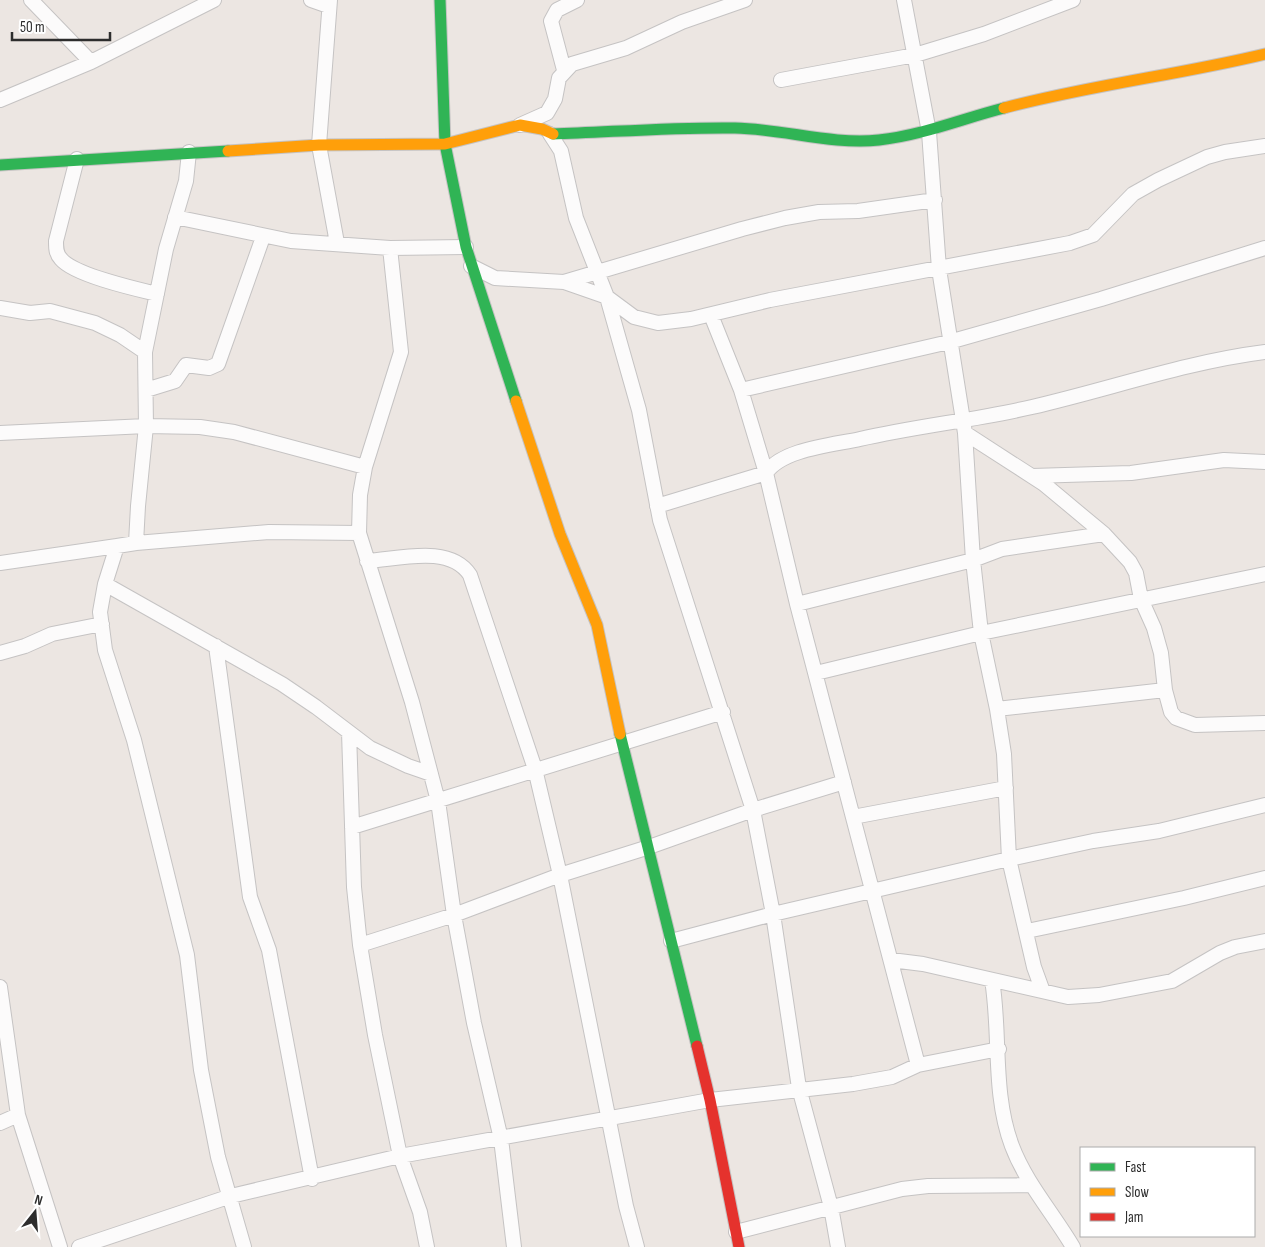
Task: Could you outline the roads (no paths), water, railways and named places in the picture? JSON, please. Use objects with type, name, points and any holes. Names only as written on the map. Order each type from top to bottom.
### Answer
[{"type":"street","points":[[31,0],[91,62]]},
{"type":"street","points":[[0,100],[91,62],[214,0]]},
{"type":"street","points":[[311,0],[329,3],[319,145],[337,243]]},
{"type":"street","points":[[440,0],[445,144],[466,247],[560,534],[597,625],[623,742],[710,1100],[739,1247]]},
{"type":"street","points":[[564,70],[551,21],[557,10],[577,0]]},
{"type":"street","points":[[0,165],[319,145],[445,144],[520,125],[547,113],[552,107],[559,78],[564,70],[572,64],[626,48],[682,22],[745,0]]},
{"type":"street","points":[[904,0],[929,132],[939,269],[949,342],[965,433],[973,560],[981,633],[997,709],[1006,788],[1009,859],[1034,967],[1042,990]]},
{"type":"street","points":[[781,80],[915,55],[984,34],[1074,0]]},
{"type":"street","points":[[550,134],[735,128],[771,130],[841,141],[878,140],[929,132],[992,110],[1051,95],[1204,69],[1265,54]]},
{"type":"street","points":[[520,125],[542,129],[550,134],[561,151],[576,218],[606,297],[639,410],[658,506],[753,810],[773,914],[799,1088],[831,1207],[838,1247]]},
{"type":"street","points":[[471,266],[495,278],[564,282],[606,297],[634,316],[658,322],[711,314],[770,300],[906,273],[939,269],[1070,243],[1094,235],[1133,194],[1158,180],[1207,157],[1225,152],[1265,146]]},
{"type":"street","points":[[136,543],[146,426],[145,352],[175,217],[186,181],[189,152]]},
{"type":"street","points":[[77,159],[56,241],[56,251],[59,258],[66,264],[112,282],[157,294]]},
{"type":"street","points":[[564,282],[785,218],[819,212],[858,211],[935,200]]},
{"type":"street","points":[[175,217],[263,237],[318,244],[337,243],[390,248],[466,247]]},
{"type":"street","points":[[146,390],[175,380],[186,365],[209,368],[218,364],[263,237]]},
{"type":"street","points":[[390,248],[401,352],[365,467],[360,495],[359,533],[412,702],[438,801],[454,915],[474,1023],[501,1140],[514,1247]]},
{"type":"street","points":[[741,390],[949,342],[1101,299],[1265,248]]},
{"type":"street","points":[[0,308],[30,312],[50,311],[95,323],[120,335],[145,352]]},
{"type":"street","points":[[711,314],[741,390],[766,473],[797,604],[918,1065]]},
{"type":"street","points":[[658,506],[766,473],[772,464],[788,455],[963,419],[1030,408],[1173,370],[1265,352]]},
{"type":"street","points":[[0,433],[146,426],[200,428],[234,432],[365,467]]},
{"type":"street","points":[[965,433],[1044,484],[1104,534],[1130,562],[1136,574],[1141,599],[1154,628],[1161,653],[1165,690],[1171,712],[1182,722],[1207,725],[1265,723]]},
{"type":"street","points":[[1032,476],[1131,473],[1224,460],[1265,462]]},
{"type":"street","points":[[0,563],[136,543],[270,532],[359,533]]},
{"type":"street","points":[[797,604],[973,560],[1002,549],[1104,534]]},
{"type":"street","points":[[117,546],[105,584],[100,612],[105,650],[134,740],[187,954],[201,1070],[218,1157],[231,1196],[244,1247]]},
{"type":"street","points":[[368,561],[440,556],[456,560],[464,566],[470,575],[535,769],[560,875],[610,1118],[626,1206],[637,1247]]},
{"type":"street","points":[[816,674],[981,633],[1265,574]]},
{"type":"street","points":[[105,584],[216,646],[302,698],[388,757],[431,774]]},
{"type":"street","points":[[0,653],[25,646],[52,634],[102,624]]},
{"type":"street","points":[[216,646],[250,896],[269,950],[312,1179]]},
{"type":"street","points":[[997,709],[1165,690]]},
{"type":"street","points":[[352,827],[723,712]]},
{"type":"street","points":[[349,732],[354,887],[360,945],[375,1035],[400,1156],[420,1212],[427,1247]]},
{"type":"street","points":[[360,945],[454,915],[560,875],[649,847],[753,810],[844,782]]},
{"type":"street","points":[[853,817],[1006,788]]},
{"type":"street","points":[[671,942],[773,914],[1009,859],[1093,841],[1159,831],[1265,805]]},
{"type":"street","points":[[1026,931],[1184,898],[1265,878]]},
{"type":"street","points":[[890,960],[923,964],[1068,997],[1099,995],[1144,988],[1172,981],[1235,947],[1265,941]]},
{"type":"street","points":[[992,980],[997,1010],[999,1084],[1003,1114],[1012,1146],[1032,1185],[1058,1221],[1073,1247]]},
{"type":"street","points":[[0,987],[5,1062],[18,1115],[60,1247]]},
{"type":"street","points":[[79,1247],[231,1196],[312,1179],[400,1156],[501,1140],[710,1100],[799,1088],[853,1084],[892,1077],[918,1065],[999,1050]]},
{"type":"street","points":[[0,1123],[18,1115]]},
{"type":"street","points":[[736,1232],[902,1189],[1032,1185]]}]
